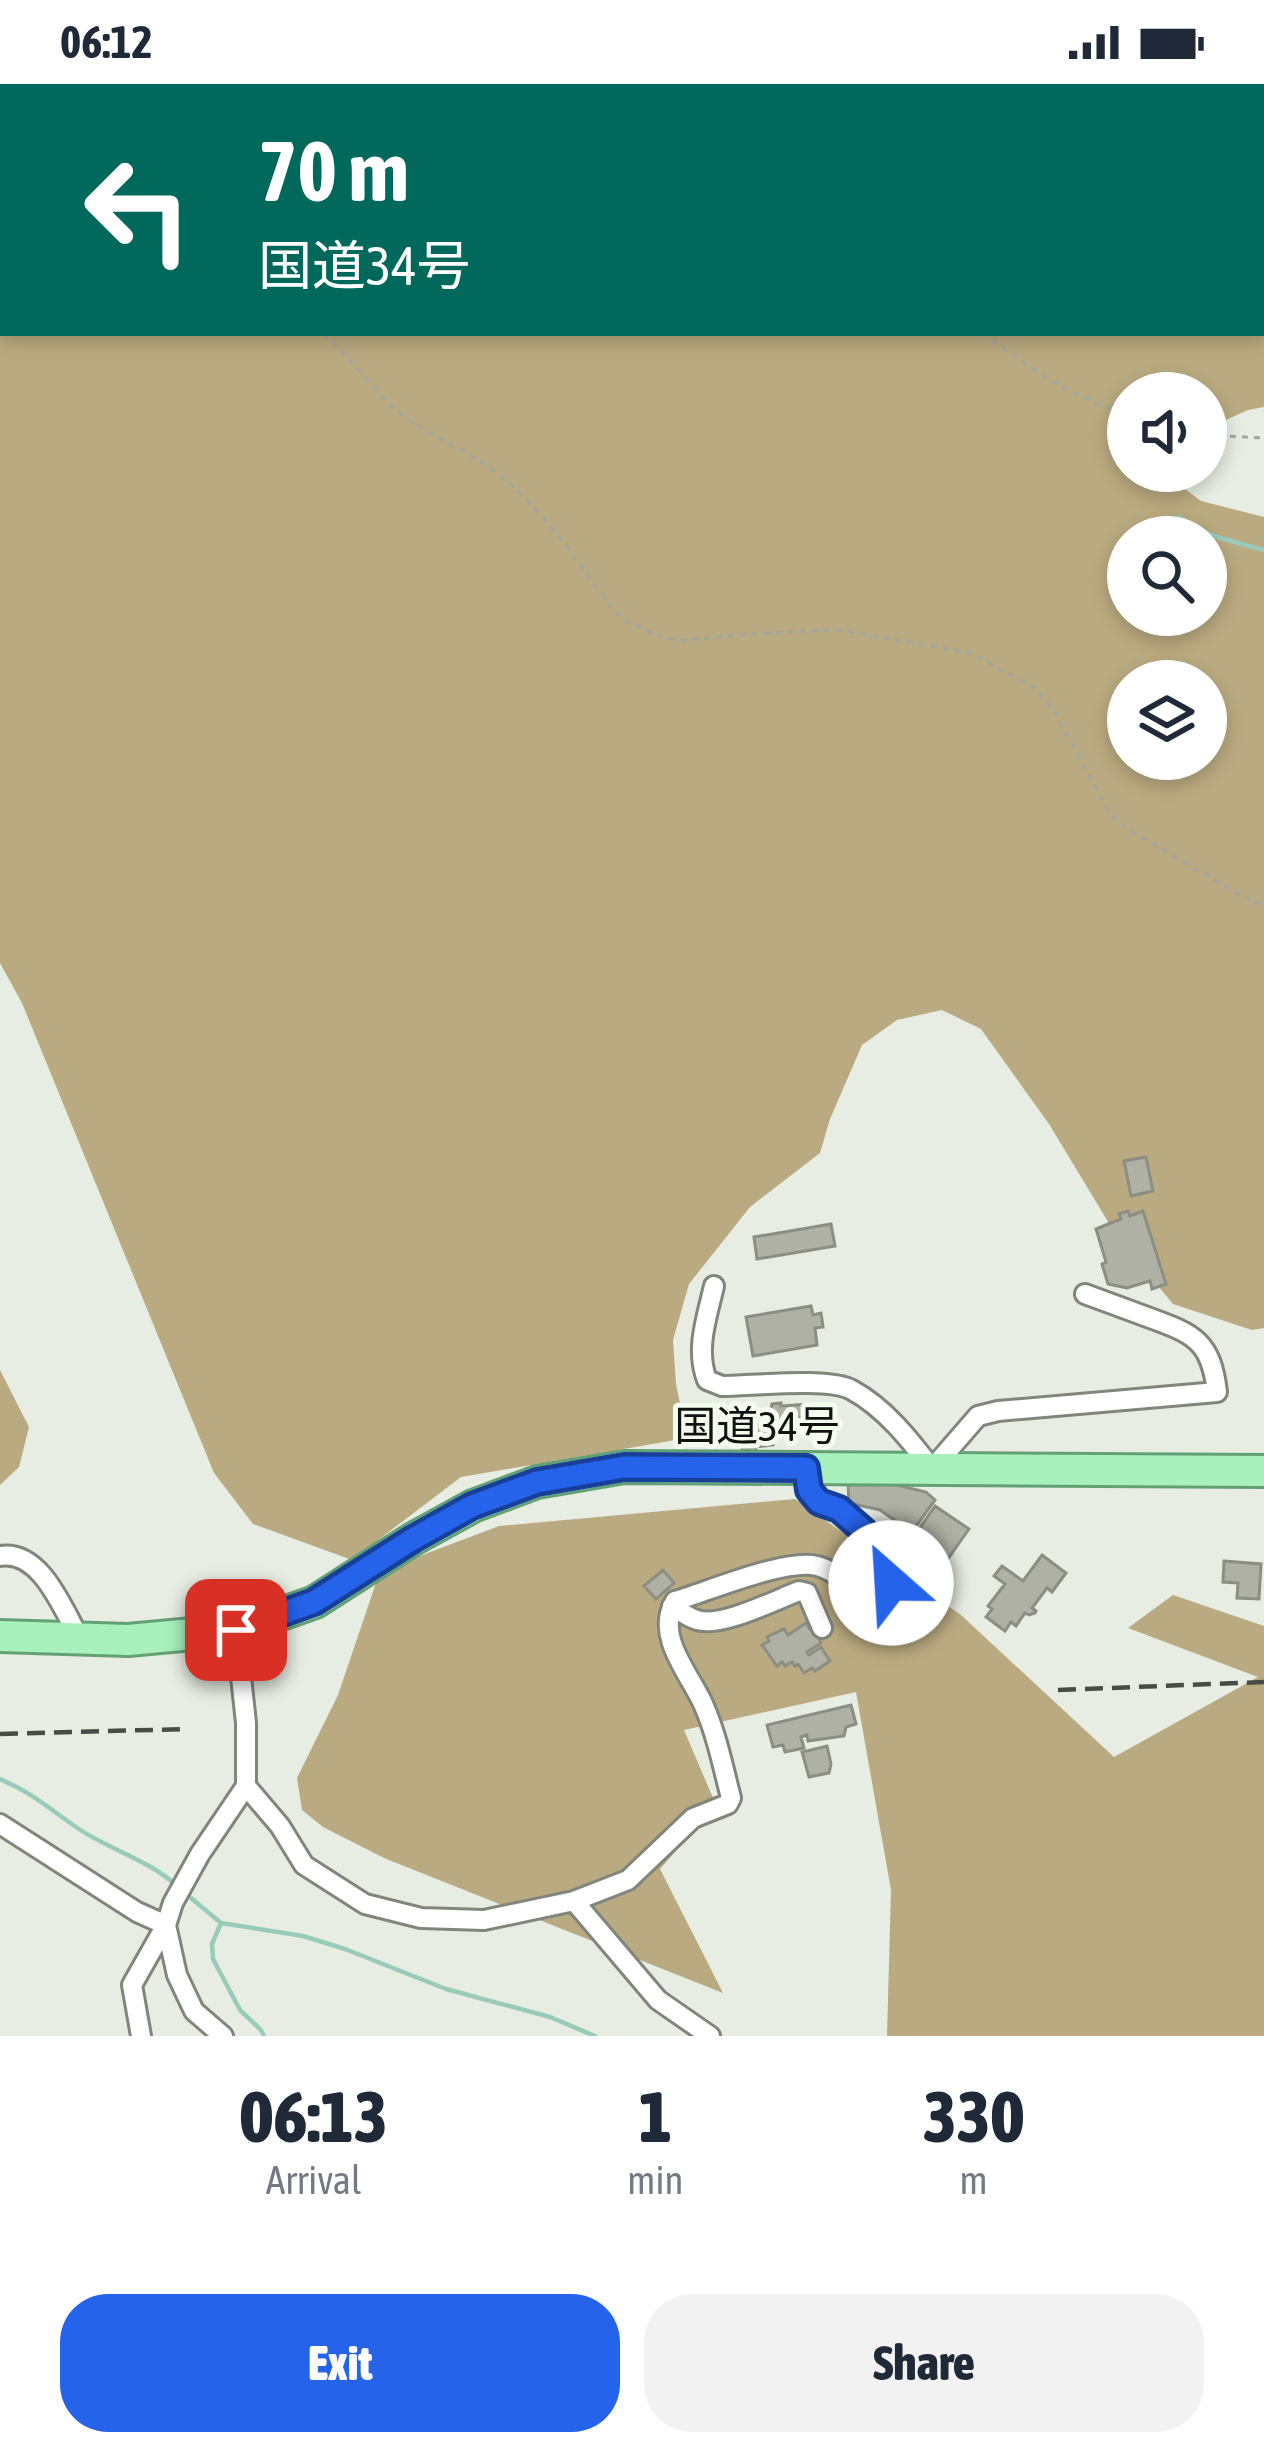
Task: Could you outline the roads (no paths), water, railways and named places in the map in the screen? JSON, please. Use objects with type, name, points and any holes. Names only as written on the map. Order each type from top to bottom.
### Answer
[{"type":"highway","name":"国道34号","points":[[0,1636],[128,1640],[236,1630],[314,1602],[472,1506],[537,1482],[624,1467],[1264,1471]]},
{"type":"street","points":[[714,1286],[701,1345],[707,1380],[722,1386],[829,1384],[850,1389],[903,1430],[932,1469],[979,1416],[1217,1392],[1215,1372],[1191,1333],[1085,1294]]},
{"type":"street","points":[[246,1786],[280,1826],[304,1865],[365,1904],[421,1918],[484,1920],[574,1901],[628,1880],[693,1818],[728,1804],[731,1798],[703,1703],[676,1657],[670,1620],[675,1601],[786,1566],[813,1564],[872,1594],[891,1583],[890,1562],[839,1509],[819,1502],[809,1490],[806,1468]]},
{"type":"street","points":[[0,1556],[11,1554],[28,1561],[43,1576],[80,1639]]},
{"type":"street","points":[[672,1606],[709,1622],[799,1591],[808,1593],[823,1628]]},
{"type":"street","points":[[140,2036],[132,1985],[200,1854],[246,1786],[246,1724],[236,1630]]},
{"type":"street","points":[[0,1824],[137,1912],[166,1925]]},
{"type":"street","points":[[574,1901],[658,2000],[710,2036]]},
{"type":"street","points":[[166,1925],[177,1975],[194,2011],[223,2036]]},
{"type":"waterway","points":[[1227,540],[1264,550]]},
{"type":"waterway","points":[[0,1779],[177,1886]]},
{"type":"waterway","points":[[185,1893],[221,1923],[303,1936],[446,1989],[550,2017],[595,2036]]},
{"type":"waterway","points":[[221,1923],[212,1944],[213,1959],[240,2010],[264,2036]]},
{"type":"railway","points":[[1058,1690],[1264,1682]]},
{"type":"railway","points":[[0,1734],[186,1729]]}]
